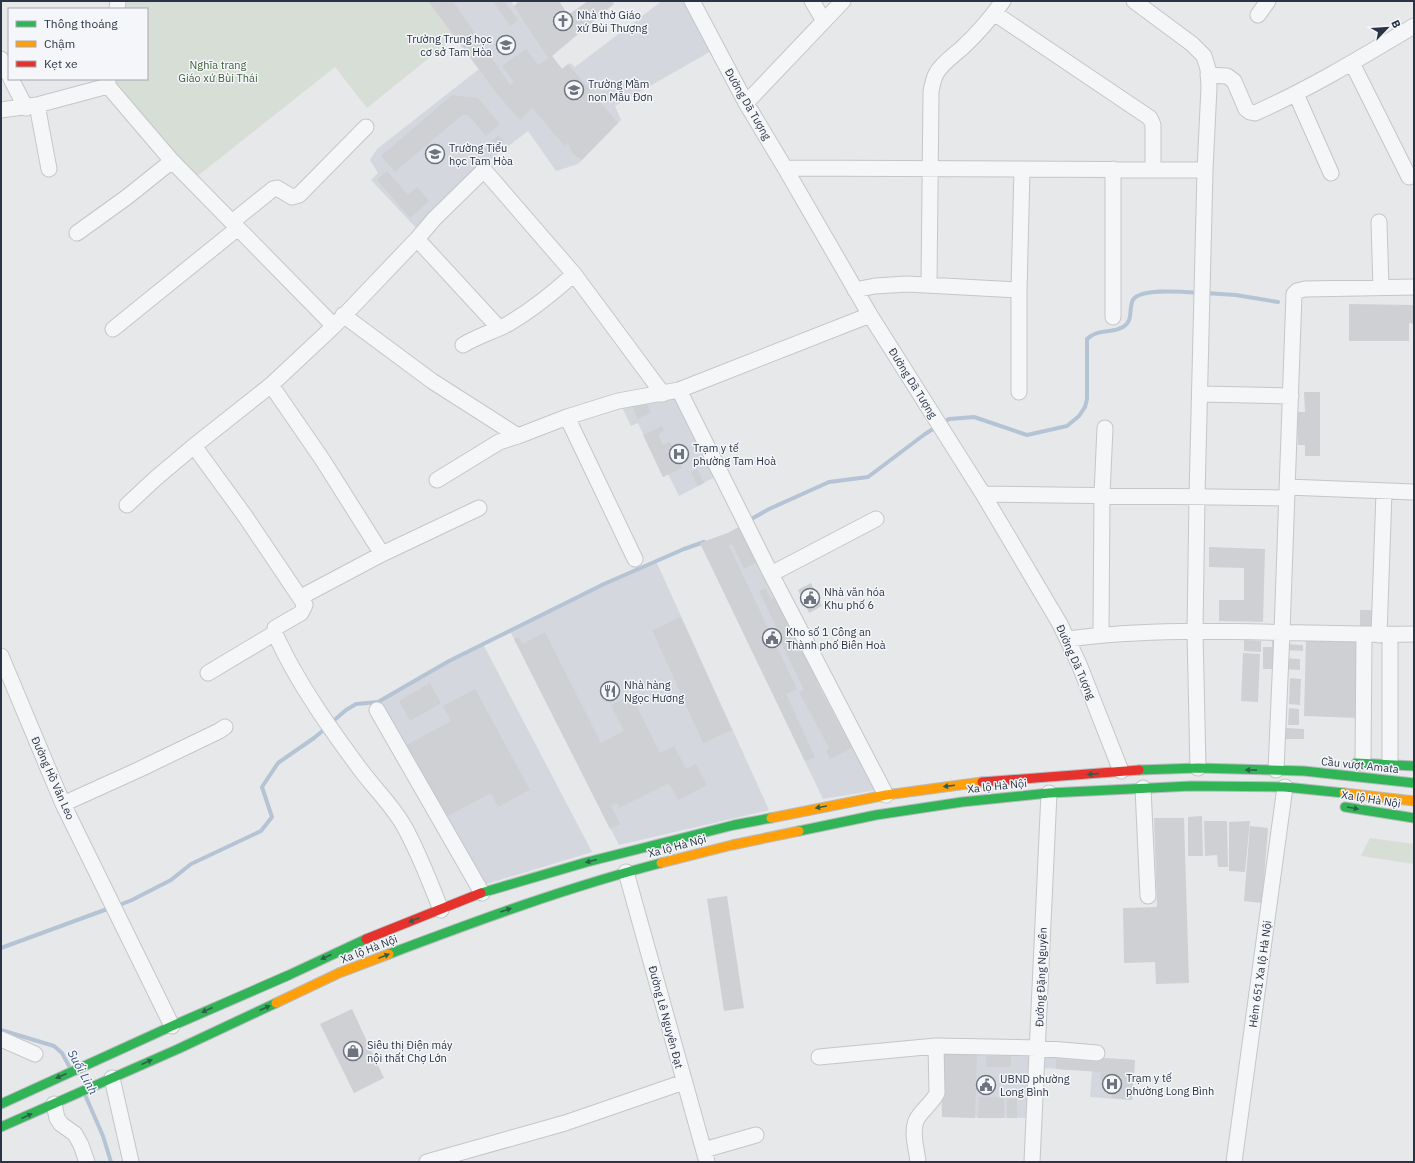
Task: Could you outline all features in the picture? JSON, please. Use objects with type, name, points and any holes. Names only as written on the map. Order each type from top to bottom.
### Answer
[{"type":"highway","points":[[1357,763],[1414,766]]},
{"type":"highway","points":[[1304,771],[1330,765]]},
{"type":"highway","name":"Xa lộ Hà Nội","points":[[1,1104],[172,1026],[289,975],[361,941],[482,893],[628,851],[734,825],[813,809],[886,796],[992,781],[1121,771],[1198,768],[1304,771]]},
{"type":"highway","name":"Cầu vượt Amata","points":[[1304,771],[1414,783]]},
{"type":"highway","name":"Xa lộ Hà Nội","points":[[54,1104],[178,1049],[339,973],[506,910],[626,872],[732,845],[876,815],[962,802],[1048,793],[1191,786],[1285,787],[1304,789],[1332,804],[1414,818]]},
{"type":"highway","points":[[1304,789],[1414,801]]},
{"type":"highway","points":[[1,1127],[54,1104]]},
{"type":"street","name":"Đường Dã Tượng","points":[[692,1],[746,103],[855,290],[983,494],[1068,639],[1121,771]]},
{"type":"street","points":[[812,1],[824,22]]},
{"type":"street","points":[[746,103],[843,1]]},
{"type":"street","points":[[929,285],[932,82],[936,73],[943,65],[963,47],[1003,1]]},
{"type":"street","points":[[1134,1],[1192,44],[1204,56],[1208,75],[1209,87],[1205,170],[1195,632],[1198,768]]},
{"type":"street","points":[[1258,15],[1268,1]]},
{"type":"street","points":[[994,13],[1150,118],[1152,126],[1153,170]]},
{"type":"street","points":[[1208,75],[1227,76],[1234,81],[1246,109],[1250,112],[1256,112],[1296,94],[1414,26]]},
{"type":"street","points":[[1,59],[8,73]]},
{"type":"street","points":[[1352,63],[1410,177]]},
{"type":"street","points":[[12,80],[32,107],[48,169]]},
{"type":"street","points":[[1,110],[32,107],[108,82],[172,161],[235,225],[338,320],[518,436]]},
{"type":"street","points":[[1296,94],[1331,173]]},
{"type":"street","points":[[114,329],[277,188],[292,197],[299,195],[366,127]]},
{"type":"street","points":[[78,233],[127,197],[172,161]]},
{"type":"street","points":[[785,168],[931,170],[1205,170]]},
{"type":"street","points":[[1113,169],[1113,317]]},
{"type":"street","points":[[127,505],[194,446],[270,385],[338,320],[417,239],[434,219],[484,170],[574,274],[663,394]]},
{"type":"street","points":[[1019,392],[1019,290],[1022,170]]},
{"type":"street","points":[[1379,222],[1381,288]]},
{"type":"street","points":[[417,239],[498,328]]},
{"type":"street","points":[[463,345],[476,337],[523,315],[574,274]]},
{"type":"street","points":[[855,290],[890,284],[1019,290]]},
{"type":"street","points":[[1276,770],[1294,294],[1297,291],[1304,290],[1414,287]]},
{"type":"street","points":[[437,480],[498,442],[567,417],[618,401],[650,394],[663,394],[678,390],[870,315]]},
{"type":"street","points":[[270,385],[322,459],[382,554]]},
{"type":"street","points":[[678,390],[886,796]]},
{"type":"street","points":[[1200,394],[1291,396]]},
{"type":"street","points":[[567,417],[635,559]]},
{"type":"street","points":[[1101,634],[1102,494],[1105,428]]},
{"type":"street","points":[[194,446],[245,516],[305,605],[301,613],[277,627],[275,634],[306,693],[360,770],[395,812],[404,826],[427,874],[441,910]]},
{"type":"street","points":[[983,494],[1197,496],[1287,492],[1414,492]]},
{"type":"street","points":[[1384,492],[1385,635],[1390,764]]},
{"type":"street","points":[[300,597],[382,554],[479,508]]},
{"type":"street","points":[[771,574],[876,519]]},
{"type":"street","points":[[1068,639],[1101,634],[1195,632],[1282,632],[1364,635],[1414,634]]},
{"type":"street","points":[[208,673],[275,634]]},
{"type":"street","points":[[1357,763],[1364,635]]},
{"type":"street","name":"Đường Hồ Văn Leo","points":[[1,656],[63,804],[172,1026]]},
{"type":"street","points":[[377,710],[482,893]]},
{"type":"street","points":[[63,804],[138,770],[219,731],[225,726]]},
{"type":"street","name":"Hẻm 651 Xa lộ Hà Nội","points":[[1234,1162],[1285,787]]},
{"type":"street","points":[[1143,788],[1148,896]]},
{"type":"street","name":"Đường Đặng Nguyên","points":[[1032,1162],[1048,793]]},
{"type":"street","name":"Đường Lê Nguyên Đạt","points":[[626,872],[705,1156]]},
{"type":"street","points":[[1,1039],[35,1054]]},
{"type":"street","points":[[918,1162],[914,1130],[916,1120],[934,1099],[937,1093],[936,1046]]},
{"type":"street","points":[[819,1057],[936,1046],[1038,1048],[1097,1052]]},
{"type":"street","points":[[112,1078],[131,1162]]},
{"type":"street","points":[[427,1162],[565,1123],[684,1082]]},
{"type":"street","points":[[54,1104],[57,1118],[61,1124],[75,1134],[87,1162]]},
{"type":"street","points":[[705,1156],[756,1135]]},
{"type":"shaded area","points":[[428,1],[511,1],[514,6],[520,2],[556,53],[552,56],[562,69],[570,63],[575,67],[662,1],[687,1],[713,50],[615,106],[621,120],[578,164],[556,171],[528,131],[478,169],[418,230],[371,180],[378,173],[370,160],[377,149],[479,69]]},
{"type":"shaded area","name":"Trạm y tế phường Tam Hoà","points":[[676,395],[717,476],[679,496],[668,474],[663,477],[638,423],[631,426],[621,405]]},
{"type":"shaded area","name":"Kho số 1 Công an Thành phố Biên Hoà","points":[[742,525],[878,790],[823,799],[700,543],[728,533]]},
{"type":"shaded area","name":"Nhà hàng Ngọc Hương","points":[[656,561],[769,810],[619,845],[510,631],[604,584]]},
{"type":"shaded area","points":[[483,644],[592,852],[483,885],[378,702],[425,674]]},
{"type":"shaded area","name":"UBND phường Long Bình","points":[[941,1051],[1033,1053],[1029,1118],[942,1117]]},
{"type":"shaded area","name":"Trạm y tế phường Long Bình","points":[[1042,1054],[1135,1060],[1132,1100],[1090,1097],[1092,1071],[1042,1068]]},
{"type":"green space","name":"Nghĩa trang Giáo xứ Bùi Thái","points":[[122,1],[428,1],[455,37],[367,108],[335,67],[195,178],[113,83],[113,80],[148,80],[148,8],[121,8]]},
{"type":"green space","points":[[1370,838],[1414,844],[1414,864],[1361,856]]},
{"type":"building","points":[[428,1],[453,1],[510,85],[514,82],[502,66],[526,49],[538,65],[548,58],[514,6],[519,1],[559,1],[568,15],[588,1],[612,1],[614,4],[552,56],[562,69],[568,64],[618,123],[582,160],[573,154],[568,143],[565,146],[532,108],[520,120],[497,94]]},
{"type":"building","points":[[493,1],[504,1],[518,20],[510,26]]},
{"type":"building","points":[[452,95],[478,98],[500,124],[486,136],[468,115],[462,115],[395,172],[381,156]]},
{"type":"building","points":[[498,135],[504,141],[490,155],[484,149]]},
{"type":"building","points":[[387,171],[408,195],[417,187],[429,201],[410,218],[377,180]]},
{"type":"building","points":[[1349,304],[1414,305],[1414,324],[1409,323],[1409,341],[1349,341]]},
{"type":"building","points":[[1304,392],[1320,392],[1320,456],[1305,456],[1305,445],[1298,445],[1297,412],[1305,412]]},
{"type":"building","points":[[645,400],[651,412],[638,419],[631,403]]},
{"type":"building","points":[[662,426],[664,431],[658,434],[663,445],[670,442],[675,454],[670,457],[671,461],[677,458],[682,468],[663,477],[643,435]]},
{"type":"building","points":[[697,469],[704,483],[698,486],[691,472]]},
{"type":"building","points":[[742,525],[759,561],[744,569],[732,544],[729,546],[797,689],[786,694],[815,757],[805,761],[700,543],[728,533]]},
{"type":"building","points":[[1209,547],[1265,549],[1263,622],[1219,621],[1219,600],[1244,600],[1244,568],[1209,567]]},
{"type":"building","name":"Nhà văn hóa Khu phố 6","points":[[811,583],[822,606],[809,613],[798,590]]},
{"type":"building","points":[[765,588],[771,599],[777,596],[821,680],[816,682],[852,748],[830,759],[826,750],[829,748],[799,692],[804,690],[776,632],[778,631],[759,591]]},
{"type":"building","points":[[1360,610],[1372,610],[1372,628],[1360,628]]},
{"type":"building","points":[[681,617],[732,730],[703,743],[652,630]]},
{"type":"building","points":[[545,632],[601,743],[624,731],[611,705],[631,695],[660,753],[674,746],[686,769],[696,764],[707,785],[678,800],[669,783],[619,808],[617,803],[611,806],[620,824],[610,829],[514,639],[519,637],[522,644]]},
{"type":"building","points":[[1306,639],[1361,641],[1358,718],[1304,716]]},
{"type":"building","points":[[1244,640],[1261,641],[1261,652],[1244,651]]},
{"type":"building","points":[[1272,641],[1281,641],[1280,669],[1263,669],[1263,647],[1272,647]]},
{"type":"building","points":[[1286,644],[1303,645],[1303,651],[1285,650]]},
{"type":"building","points":[[1243,653],[1260,654],[1258,702],[1241,701]]},
{"type":"building","points":[[1283,658],[1300,659],[1300,670],[1283,669]]},
{"type":"building","points":[[1290,678],[1301,679],[1300,705],[1289,704]]},
{"type":"building","points":[[430,683],[441,703],[410,721],[399,701]]},
{"type":"building","points":[[475,689],[530,790],[498,807],[491,793],[444,818],[403,747],[451,721],[443,706]]},
{"type":"building","points":[[1289,708],[1299,709],[1299,725],[1288,725]]},
{"type":"building","points":[[1285,728],[1304,729],[1304,739],[1285,739]]},
{"type":"building","points":[[1202,816],[1203,856],[1188,856],[1188,817]]},
{"type":"building","points":[[1154,818],[1184,818],[1189,983],[1156,984],[1155,962],[1124,963],[1123,908],[1157,907]]},
{"type":"building","points":[[1204,821],[1227,821],[1228,867],[1218,867],[1217,855],[1205,856]]},
{"type":"building","points":[[1250,821],[1245,872],[1229,871],[1229,822]]},
{"type":"building","points":[[1250,826],[1268,828],[1262,903],[1244,901]]},
{"type":"building","points":[[727,896],[744,1008],[724,1011],[707,899]]},
{"type":"building","name":"Siêu thị Điện máy nội thất Chợ Lớn","points":[[352,1009],[384,1078],[354,1093],[320,1024]]},
{"type":"building","points":[[941,1051],[977,1051],[975,1118],[942,1117]]},
{"type":"building","points":[[986,1056],[1011,1056],[1011,1067],[986,1067]]},
{"type":"building","name":"Trạm y tế phường Long Bình","points":[[1102,1058],[1135,1060],[1132,1100],[1112,1098],[1113,1081],[1100,1080],[1101,1072],[1056,1069],[1056,1059],[1101,1062]]},
{"type":"building","points":[[979,1097],[1004,1098],[1004,1118],[978,1118]]},
{"type":"building","points":[[1007,1099],[1017,1099],[1017,1118],[1007,1118]]},
{"type":"waterway","points":[[748,521],[769,509],[829,482],[868,477],[925,434],[949,419],[974,417],[1027,435],[1067,426],[1079,416],[1085,407],[1087,399],[1087,339],[1096,333],[1118,329],[1126,325],[1129,319],[1132,302],[1135,297],[1142,294],[1152,292],[1199,293]]},
{"type":"waterway","points":[[1205,293],[1236,295],[1278,302]]},
{"type":"waterway","points":[[331,723],[346,710],[356,704],[378,702],[449,661],[604,584],[684,549],[704,542]]},
{"type":"waterway","points":[[117,906],[171,880],[191,864],[261,831],[272,817],[262,787],[278,763],[326,728]]},
{"type":"waterway","points":[[1,948],[110,908]]},
{"type":"waterway","name":"Suối Linh","points":[[1,1030],[54,1046],[62,1053],[69,1066]]},
{"type":"waterway","name":"Suối Linh","points":[[86,1097],[103,1136],[111,1162]]},
{"type":"traffic: fast","points":[[1356,763],[1414,766]]},
{"type":"traffic: fast","points":[[1139,770],[1198,768],[1304,771],[1414,783]]},
{"type":"traffic: fast","points":[[799,831],[876,815],[962,802],[1049,793],[1191,786],[1285,787],[1344,793]]},
{"type":"traffic: fast","points":[[1345,807],[1414,818]]},
{"type":"traffic: fast","points":[[481,893],[587,862],[734,825],[771,818]]},
{"type":"traffic: fast","points":[[389,954],[558,893],[661,863]]},
{"type":"traffic: fast","points":[[1,1104],[366,939]]},
{"type":"traffic: fast","points":[[1,1127],[178,1049],[276,1003]]},
{"type":"traffic: slow","points":[[771,818],[886,795],[982,782]]},
{"type":"traffic: slow","points":[[1344,793],[1414,801]]},
{"type":"traffic: slow","points":[[661,863],[732,845],[799,831]]},
{"type":"traffic: slow","points":[[276,1003],[339,973],[389,954]]},
{"type":"traffic: jam","points":[[982,782],[1139,770]]},
{"type":"traffic: jam","points":[[366,939],[481,893]]},
{"type":"place","name":"Nhà thờ Giáo xứ Bùi Thượng","points":[[563,21]]},
{"type":"place","name":"Trường Trung học cơ sở Tam Hòa","points":[[506,45]]},
{"type":"place","name":"Trường Mầm non Mẫu Đơn","points":[[574,90]]},
{"type":"place","name":"Trường Tiểu học Tam Hòa","points":[[435,154]]},
{"type":"place","name":"Trạm y tế phường Tam Hoà","points":[[679,454]]},
{"type":"place","name":"Nhà văn hóa Khu phố 6","points":[[810,598]]},
{"type":"place","name":"Kho số 1 Công an Thành phố Biên Hoà","points":[[772,638]]},
{"type":"place","name":"Nhà hàng Ngọc Hương","points":[[610,691]]},
{"type":"place","name":"Siêu thị Điện máy nội thất Chợ Lớn","points":[[353,1051]]},
{"type":"place","name":"Trạm y tế phường Long Bình","points":[[1112,1084]]},
{"type":"place","name":"UBND phường Long Bình","points":[[986,1085]]}]
